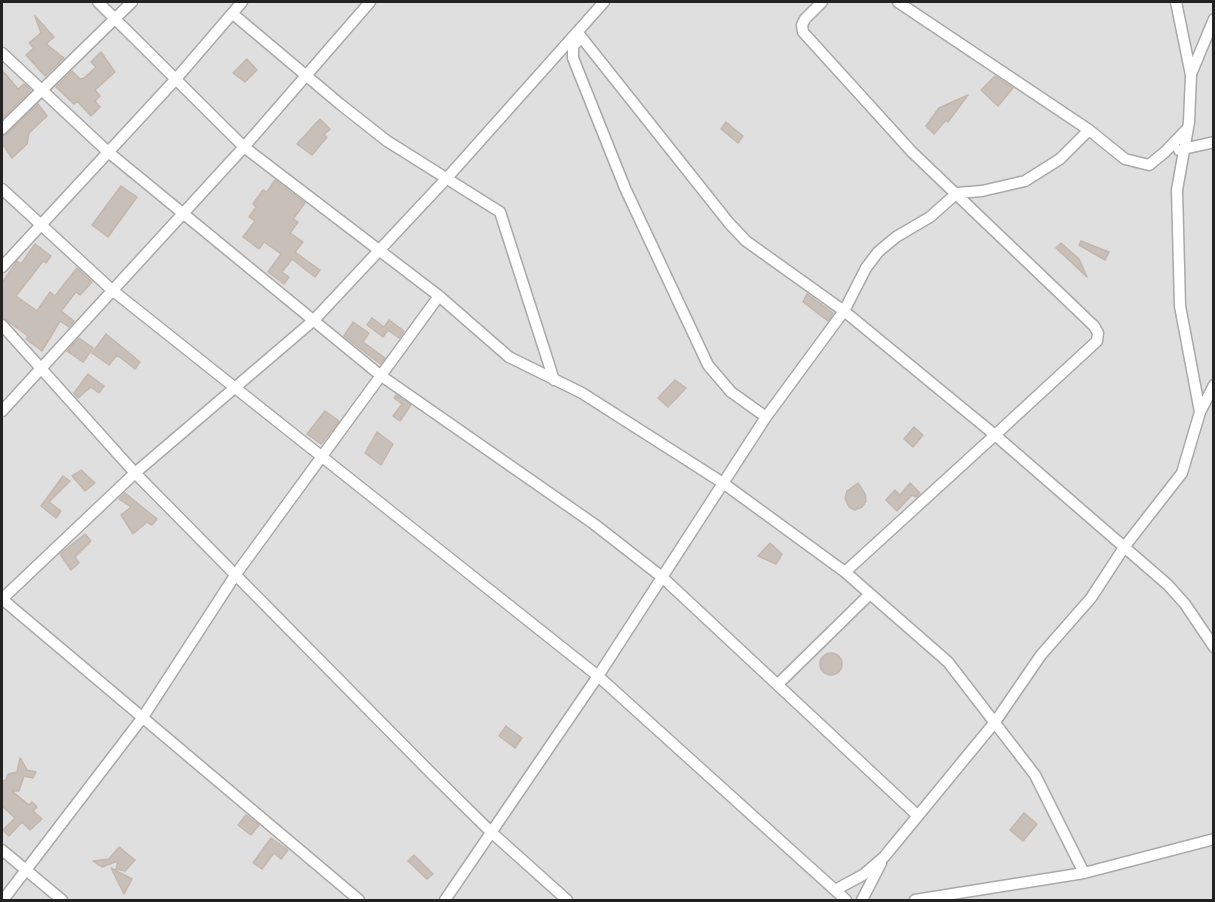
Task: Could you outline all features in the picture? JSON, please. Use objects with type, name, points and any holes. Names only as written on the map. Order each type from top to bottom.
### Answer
[{"type":"street","points":[[98,2],[244,147],[439,296],[509,357],[600,404],[723,483],[844,572],[948,662],[1035,775],[1084,873]]},
{"type":"street","points":[[2,129],[41,88],[132,2]]},
{"type":"street","points":[[2,267],[176,80],[243,2]]},
{"type":"street","points":[[604,2],[573,46],[573,58],[625,188],[708,365],[732,392],[766,417]]},
{"type":"street","points":[[822,2],[805,19],[802,25],[803,32],[887,127],[1094,326],[1098,333],[1096,341],[844,572]]},
{"type":"street","points":[[898,2],[1089,130],[1133,163],[1149,165],[1188,128]]},
{"type":"street","points":[[1176,2],[1191,75],[1188,128],[1177,190],[1180,306],[1186,352],[1200,412]]},
{"type":"street","points":[[2,411],[244,147],[364,4]]},
{"type":"street","points":[[233,14],[387,141],[493,206],[504,219],[554,380]]},
{"type":"street","points":[[1191,75],[1214,19]]},
{"type":"street","points":[[359,900],[2,599],[135,473],[314,320],[580,35]]},
{"type":"street","points":[[580,35],[729,224],[746,241],[844,311],[1125,546],[1168,585],[1214,647]]},
{"type":"street","points":[[2,53],[107,152],[380,375],[594,524],[662,577],[917,815]]},
{"type":"street","points":[[445,900],[598,676],[766,417],[844,311],[866,268],[878,252],[896,237],[930,217],[957,193],[982,191],[1025,181],[1060,159],[1089,130]]},
{"type":"street","points":[[1165,152],[1214,141]]},
{"type":"street","points":[[2,189],[39,226],[112,290],[598,676],[846,900]]},
{"type":"street","points":[[3,900],[143,717],[236,574],[439,296]]},
{"type":"street","points":[[2,325],[135,473],[490,831],[567,900]]},
{"type":"street","points":[[862,900],[884,857],[995,722],[1041,656],[1091,598],[1125,546],[1182,474],[1200,412],[1214,385]]},
{"type":"street","points":[[778,684],[870,594]]},
{"type":"street","points":[[915,900],[1084,873],[1214,839]]},
{"type":"street","points":[[2,850],[62,900]]},
{"type":"street","points":[[836,891],[863,875],[884,857]]},
{"type":"shaded area","points":[[2,2],[1213,2],[1213,900],[2,900]]},
{"type":"building","points":[[35,16],[54,37],[46,44],[64,58],[45,76],[26,55],[34,48],[29,43],[41,33]]},
{"type":"building","points":[[101,52],[115,72],[95,90],[100,96],[95,101],[100,107],[91,116],[77,101],[74,104],[56,87],[72,71],[80,79],[84,78],[96,67],[91,62]]},
{"type":"building","points":[[247,59],[257,70],[245,82],[233,73]]},
{"type":"building","points":[[2,70],[18,89],[24,84],[31,90],[2,119]]},
{"type":"building","points":[[995,76],[1013,88],[998,106],[981,90]]},
{"type":"building","points":[[968,95],[948,122],[946,120],[934,134],[926,126],[939,108]]},
{"type":"building","points":[[38,104],[47,116],[29,133],[27,144],[12,158],[2,143],[2,136],[7,134]]},
{"type":"building","points":[[320,119],[330,129],[324,135],[327,137],[312,155],[297,144]]},
{"type":"building","points":[[726,122],[743,136],[738,143],[721,129]]},
{"type":"building","points":[[275,180],[305,203],[293,219],[298,222],[290,233],[303,242],[295,252],[320,270],[315,277],[292,259],[282,272],[289,277],[284,284],[268,272],[281,254],[264,242],[259,249],[243,237],[255,221],[249,217],[256,207],[253,204],[263,190],[267,192]]},
{"type":"building","points":[[121,186],[137,197],[108,237],[92,225]]},
{"type":"building","points":[[1081,241],[1109,252],[1105,260],[1079,245]]},
{"type":"building","points":[[1061,243],[1079,259],[1087,277],[1056,248]]},
{"type":"building","points":[[35,244],[51,256],[46,263],[43,261],[16,296],[37,311],[50,292],[55,296],[77,268],[92,282],[80,295],[76,292],[61,311],[74,321],[69,327],[60,321],[42,351],[26,339],[28,336],[2,317],[2,283],[17,261],[21,264]]},
{"type":"building","points":[[807,294],[833,313],[828,321],[803,302]]},
{"type":"building","points":[[372,318],[384,327],[389,320],[404,331],[399,338],[388,330],[383,337],[367,325]]},
{"type":"building","points":[[353,322],[369,333],[363,342],[385,358],[380,364],[344,336]]},
{"type":"building","points":[[106,334],[140,362],[135,369],[117,355],[109,365],[92,353]]},
{"type":"building","points":[[79,338],[93,348],[83,362],[67,351]]},
{"type":"building","points":[[88,374],[104,386],[99,393],[91,387],[78,398],[74,393]]},
{"type":"building","points":[[675,380],[686,388],[668,407],[658,398]]},
{"type":"building","points":[[396,395],[411,405],[400,421],[393,416],[402,404],[394,398]]},
{"type":"building","points":[[325,411],[339,421],[321,444],[307,434]]},
{"type":"building","points":[[914,427],[923,435],[913,447],[904,439]]},
{"type":"building","points":[[377,432],[393,444],[381,465],[365,453]]},
{"type":"building","points":[[81,470],[95,483],[85,491],[72,476]]},
{"type":"building","points":[[63,476],[70,481],[49,502],[61,511],[56,518],[41,506]]},
{"type":"building","points":[[858,483],[865,494],[866,501],[862,507],[855,510],[849,507],[845,498],[847,491]]},
{"type":"building","points":[[910,483],[920,493],[916,497],[912,495],[897,511],[886,500],[895,490],[900,495]]},
{"type":"building","points":[[125,493],[157,519],[152,525],[147,522],[133,534],[121,515],[131,507],[119,499]]},
{"type":"building","points":[[85,534],[91,541],[75,557],[79,563],[71,570],[60,554]]},
{"type":"building","points":[[770,543],[782,554],[776,564],[758,556]]},
{"type":"building","points":[[831,653],[839,656],[842,664],[839,672],[831,675],[823,672],[820,664],[823,656]]},
{"type":"building","points":[[506,726],[522,738],[515,748],[499,736]]},
{"type":"building","points":[[20,758],[27,770],[36,772],[33,778],[24,776],[19,791],[12,791],[29,805],[32,802],[37,807],[33,811],[42,819],[30,830],[22,822],[9,836],[3,830],[15,818],[2,806],[2,781],[6,780],[8,774],[17,772]]},
{"type":"building","points":[[1024,813],[1037,824],[1023,841],[1010,830]]},
{"type":"building","points":[[246,815],[259,825],[251,835],[238,825]]},
{"type":"building","points":[[271,838],[288,850],[281,859],[274,853],[262,869],[253,863]]},
{"type":"building","points":[[119,847],[135,860],[125,871],[116,869],[118,861],[102,867],[93,861],[109,859]]},
{"type":"building","points":[[414,855],[433,874],[427,879],[408,861]]},
{"type":"building","points":[[111,868],[132,879],[124,894]]}]
